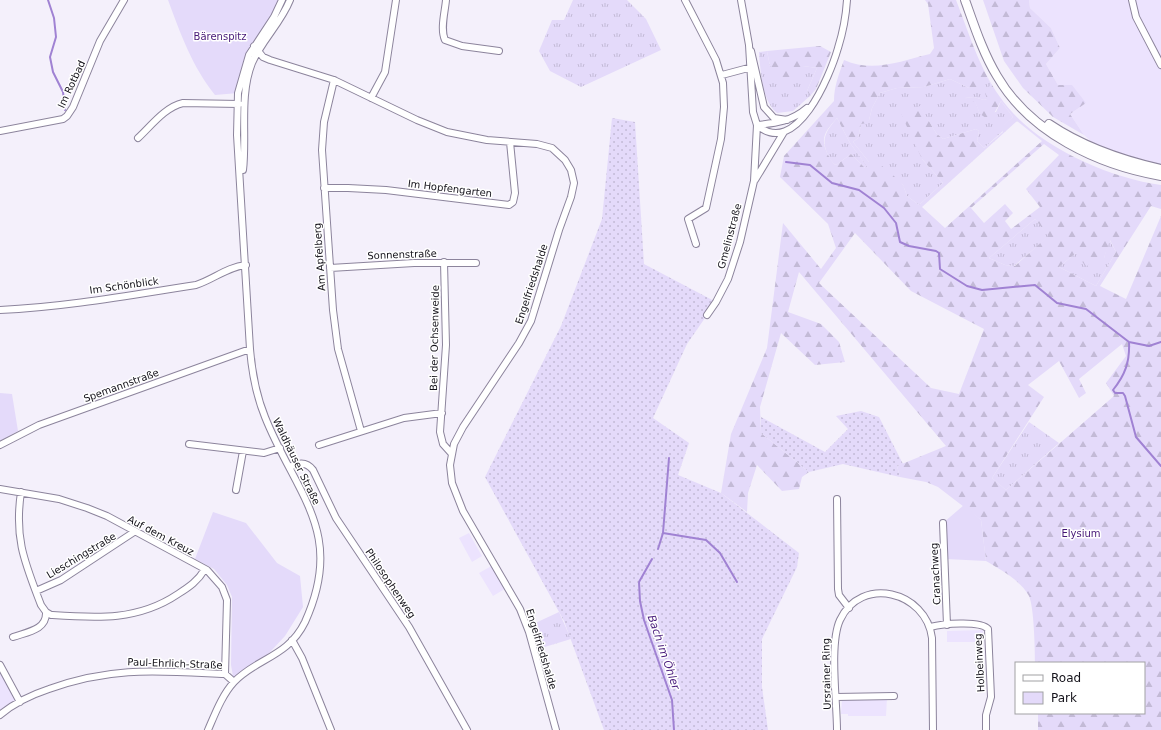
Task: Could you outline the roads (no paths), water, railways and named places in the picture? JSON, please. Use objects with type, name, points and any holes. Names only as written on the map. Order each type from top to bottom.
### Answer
[{"type":"street","name":"Im Rotbad","points":[[0,131],[57,120],[67,116],[73,107],[100,41],[124,0]]},
{"type":"street","name":"Waldhäuser Straße","points":[[241,182],[245,105],[252,65],[256,49],[282,0]]},
{"type":"street","name":"Waldhäuser Straße","points":[[208,730],[220,704],[234,682],[250,670],[281,651],[301,628],[312,605],[319,576],[321,556],[314,519],[258,400],[253,379],[237,135],[238,93],[250,52],[256,49],[284,14],[290,0]]},
{"type":"street","points":[[371,98],[385,72],[396,0]]},
{"type":"street","points":[[446,0],[443,29],[445,40],[462,46],[499,51]]},
{"type":"street","points":[[685,0],[722,75],[724,91],[723,123],[706,208],[688,219],[696,244]]},
{"type":"street","name":"Gmelinstraße","points":[[742,0],[753,67],[764,107],[774,118],[787,120]]},
{"type":"street","points":[[757,125],[768,132],[777,134],[784,132],[801,120],[826,82],[838,50],[847,0]]},
{"type":"street","points":[[965,0],[983,48],[996,75],[1009,95],[1030,116],[1064,140],[1101,159],[1136,171],[1161,176]]},
{"type":"street","points":[[971,0],[991,54],[1003,76],[1025,105],[1056,129],[1104,153],[1161,169]]},
{"type":"street","points":[[1132,0],[1136,17],[1161,65]]},
{"type":"street","name":"Engelfriedshalde","points":[[256,49],[270,60],[334,80],[441,130],[510,142],[537,144],[552,148],[568,164],[573,177],[573,188],[531,321],[519,343],[463,427],[454,444],[451,475],[458,498],[470,523],[520,609],[529,632],[556,730]]},
{"type":"street","points":[[722,75],[753,67]]},
{"type":"street","name":"Gmelinstraße","points":[[707,315],[716,302],[728,279],[740,242],[754,181],[757,125],[753,112],[753,67]]},
{"type":"street","name":"Am Apfelberg","points":[[334,80],[322,136],[324,188],[335,336],[361,431]]},
{"type":"street","points":[[138,138],[164,113],[176,105],[183,103],[245,105]]},
{"type":"street","points":[[757,125],[787,120],[798,116],[813,103]]},
{"type":"street","name":"Gmelinstraße","points":[[754,181],[784,132]]},
{"type":"street","name":"Im Hopfengarten","points":[[324,188],[393,191],[509,205],[513,202],[515,193],[510,142]]},
{"type":"street","name":"Bei der Ochsenweide","points":[[444,262],[446,339],[441,439],[452,454]]},
{"type":"street","name":"Sonnenstraße","points":[[330,268],[444,262],[476,263]]},
{"type":"street","name":"Im Schönblick","points":[[0,310],[49,308],[86,300],[196,285],[206,282],[232,267],[246,264]]},
{"type":"street","name":"Spemannstraße","points":[[0,445],[39,425],[250,349]]},
{"type":"street","points":[[319,445],[404,418],[442,413]]},
{"type":"street","points":[[189,444],[264,453],[280,448]]},
{"type":"street","points":[[236,490],[243,451]]},
{"type":"street","name":"Philosophenweg","points":[[290,467],[300,463],[310,466],[314,470],[336,518],[409,626],[467,730]]},
{"type":"street","name":"Auf dem Kreuz","points":[[0,489],[59,499],[87,508],[107,516],[205,570],[222,587],[228,600],[224,674]]},
{"type":"street","points":[[13,637],[41,627],[47,618],[46,612],[25,562],[20,543],[18,518],[21,492]]},
{"type":"street","points":[[837,499],[838,590],[839,595],[849,608]]},
{"type":"street","name":"Cranachweg","points":[[943,523],[947,625]]},
{"type":"street","name":"Lieschingstraße","points":[[36,591],[61,580],[134,532]]},
{"type":"street","points":[[46,612],[50,615],[97,618],[137,613],[163,605],[193,585],[205,570]]},
{"type":"street","name":"Ursrainer Ring","points":[[838,730],[836,697],[836,634],[841,618],[849,608],[867,597],[880,593],[893,593],[918,608],[925,616],[930,627],[932,638],[933,730]]},
{"type":"street","name":"Holbeinweg","points":[[930,627],[976,624],[985,626],[988,629],[991,698],[986,715],[986,730]]},
{"type":"street","points":[[292,640],[302,658],[331,730]]},
{"type":"street","points":[[0,665],[20,702]]},
{"type":"street","name":"Paul-Ehrlich-Straße","points":[[0,715],[20,702],[76,680],[114,673],[150,670],[224,674],[234,682]]},
{"type":"street","points":[[836,697],[894,696]]},
{"type":"waterway","points":[[48,0],[54,18],[56,37],[50,57],[53,72],[63,92],[65,110]]},
{"type":"waterway","points":[[786,162],[810,165],[832,183],[859,190],[884,208],[896,223],[900,242],[909,246],[936,251],[939,253],[940,269],[967,286],[982,290],[1035,285],[1057,303],[1086,309],[1129,342],[1128,362],[1121,379],[1113,390],[1115,393],[1123,393],[1125,396],[1136,437],[1161,466]]},
{"type":"waterway","points":[[1129,342],[1149,346],[1161,342]]},
{"type":"waterway","name":"Bach im Öhler","points":[[658,549],[663,533],[669,458]]},
{"type":"waterway","points":[[663,533],[706,540],[720,553],[737,582]]},
{"type":"waterway","name":"Bach im Öhler","points":[[652,559],[639,582],[640,601],[644,620],[672,700],[674,730]]},
{"type":"park label","name":"Bärenspitz","points":[[220,36]]},
{"type":"park label","name":"Elysium","points":[[1081,533]]}]
